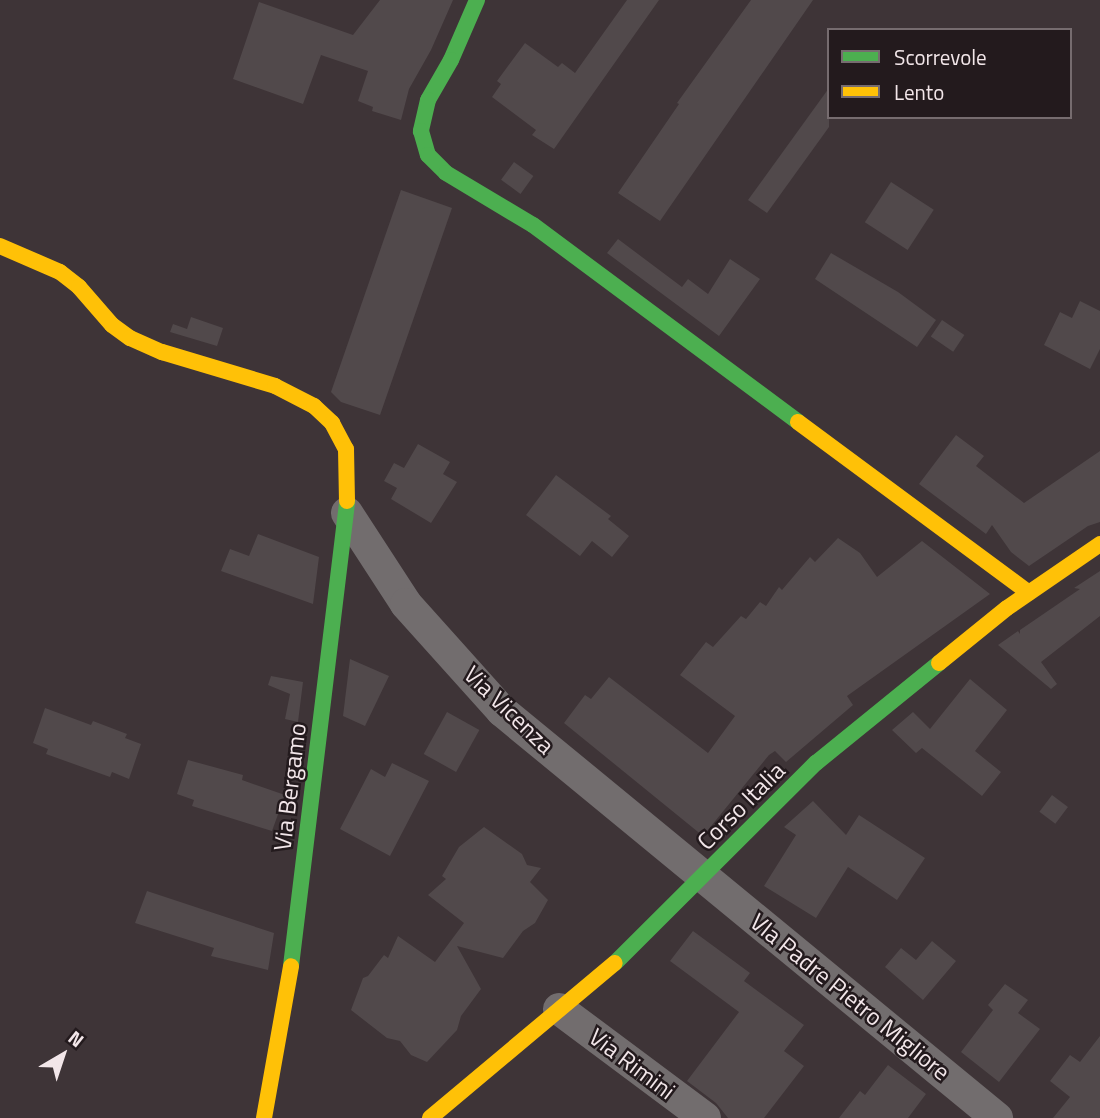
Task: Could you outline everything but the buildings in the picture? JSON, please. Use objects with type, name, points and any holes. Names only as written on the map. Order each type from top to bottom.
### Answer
[{"type":"street","points":[[478,0],[451,60],[428,100],[421,131],[428,155],[446,173],[533,225],[1029,593]]},
{"type":"street","name":"Via Bergamo","points":[[0,246],[60,272],[79,287],[112,326],[130,338],[162,352],[275,386],[314,407],[332,424],[346,449],[347,513],[305,837],[295,949],[264,1118]]},
{"type":"street","name":"Via Vicenza","points":[[347,513],[406,604],[502,710],[704,877]]},
{"type":"street","name":"Corso Italia","points":[[430,1118],[626,954],[816,762],[1029,593],[1100,544]]},
{"type":"street","name":"VIa Padre Pietro Migliore","points":[[704,877],[996,1118]]},
{"type":"street","name":"Via Rimini","points":[[559,1009],[705,1118]]},
{"type":"traffic: fast","points":[[477,0],[451,60],[428,100],[421,131],[428,155],[446,173],[533,225],[798,422]]},
{"type":"traffic: fast","points":[[291,966],[347,501]]},
{"type":"traffic: fast","points":[[615,963],[816,763],[939,663]]},
{"type":"traffic: slow","points":[[0,246],[60,272],[79,287],[112,325],[130,338],[162,352],[275,386],[314,406],[332,423],[346,449],[347,501]]},
{"type":"traffic: slow","points":[[798,422],[1029,593]]},
{"type":"traffic: slow","points":[[939,663],[1007,608],[1100,544]]},
{"type":"traffic: slow","points":[[430,1118],[615,963]]},
{"type":"traffic: slow","points":[[264,1118],[291,966]]}]
